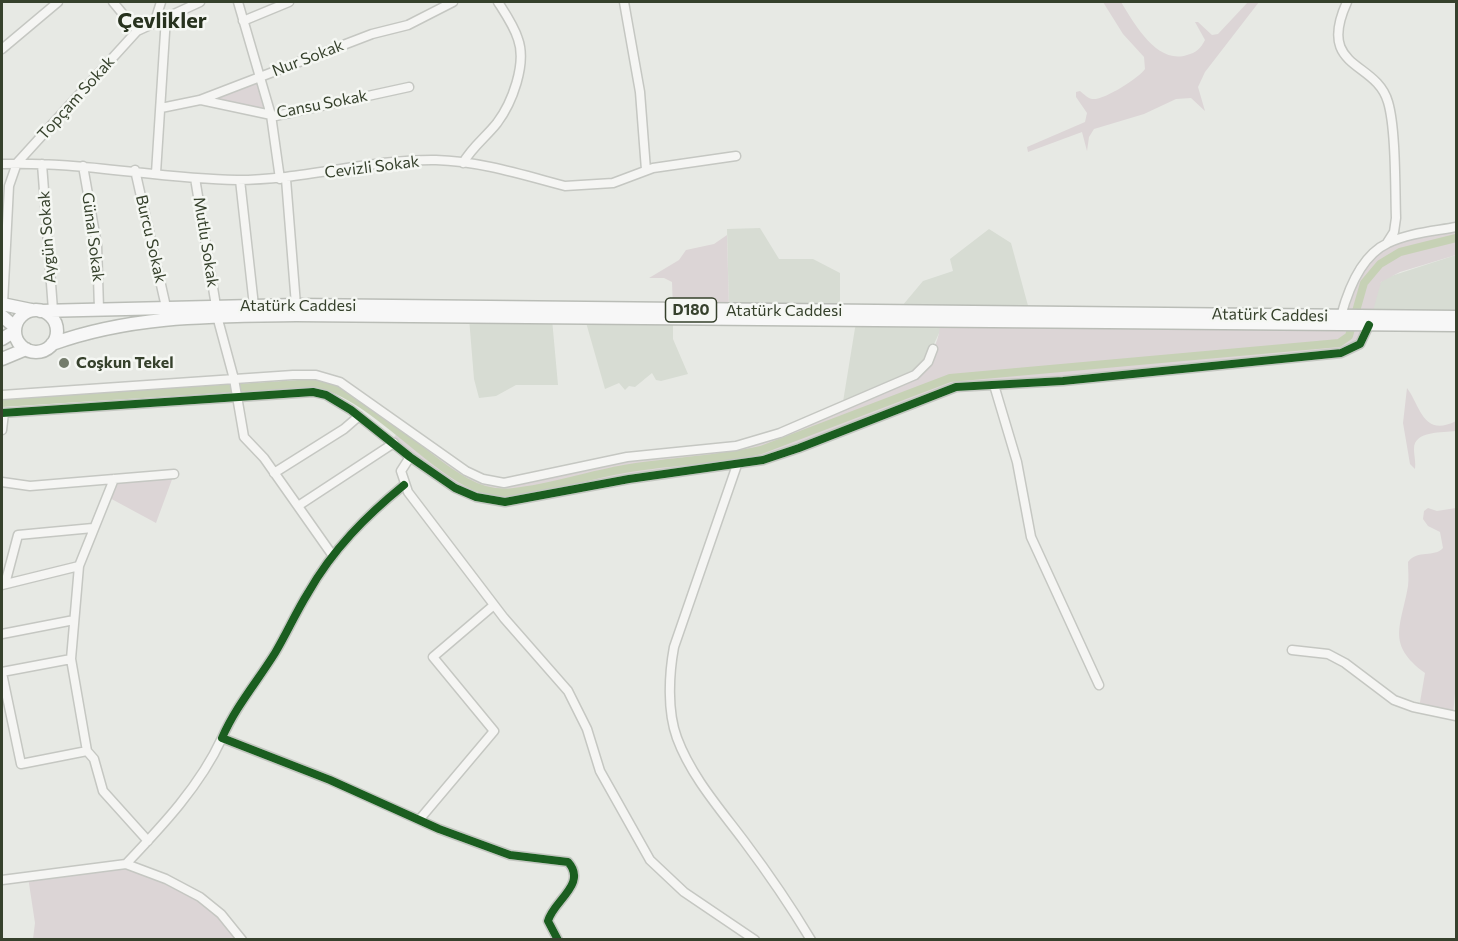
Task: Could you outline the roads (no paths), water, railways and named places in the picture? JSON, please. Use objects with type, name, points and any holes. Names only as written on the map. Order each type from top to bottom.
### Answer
[{"type":"highway","name":"Atatürk Caddesi","points":[[2,359],[26,350],[41,351],[52,344],[132,322],[254,306],[296,305],[1340,320],[1456,325]]},
{"type":"highway","name":"Atatürk Caddesi","points":[[2,308],[36,311],[166,307],[217,311],[1340,320]]},
{"type":"highway","points":[[2,308],[15,329],[18,342],[26,350]]},
{"type":"highway","points":[[2,339],[15,329],[21,316],[36,311],[51,316],[55,323],[56,335],[52,344]]},
{"type":"highway","name":"Atatürk Caddesi","points":[[1370,321],[1456,316]]},
{"type":"street","points":[[113,2],[137,31]]},
{"type":"street","points":[[155,21],[161,2]]},
{"type":"street","name":"Topçam Sokak","points":[[17,163],[137,31],[200,2]]},
{"type":"street","points":[[238,2],[258,78],[271,115],[283,179],[296,305]]},
{"type":"street","points":[[243,21],[289,2]]},
{"type":"street","name":"Nur Sokak","points":[[160,108],[200,100],[372,34],[408,25],[453,2]]},
{"type":"street","points":[[463,162],[502,116],[517,72],[520,50],[518,39],[498,2]]},
{"type":"street","points":[[624,2],[640,92],[646,170]]},
{"type":"street","points":[[1340,320],[1347,295],[1359,273],[1387,243],[1394,232],[1396,218],[1390,108],[1384,92],[1346,56],[1341,46],[1337,26],[1347,2]]},
{"type":"street","points":[[2,49],[52,3]]},
{"type":"street","points":[[156,173],[166,17]]},
{"type":"street","name":"Cansu Sokak","points":[[200,100],[276,116],[409,87]]},
{"type":"street","name":"Cevizli Sokak","points":[[2,164],[83,166],[195,178],[240,180],[283,179],[406,161],[463,162],[571,186],[613,183],[646,170],[736,156]]},
{"type":"street","points":[[2,308],[9,186],[17,163]]},
{"type":"street","name":"Aygün Sokak","points":[[42,164],[53,310]]},
{"type":"street","name":"Günal Sokak","points":[[83,166],[97,245],[99,309]]},
{"type":"street","name":"Burcu Sokak","points":[[135,171],[166,307]]},
{"type":"street","name":"Mutlu Sokak","points":[[195,178],[217,311],[234,379],[244,437],[274,473],[333,556]]},
{"type":"street","points":[[240,180],[254,306]]},
{"type":"street","points":[[1387,243],[1456,226]]},
{"type":"street","points":[[2,430],[3,413],[313,392],[326,395],[359,416],[410,457],[464,493],[505,502],[629,479],[737,465],[787,453],[944,391],[1341,353],[1360,344],[1370,321]]},
{"type":"street","points":[[2,395],[303,375],[333,379],[362,396],[466,471],[483,479],[504,483],[627,457],[736,446],[780,433],[915,375],[928,362],[933,349]]},
{"type":"street","points":[[994,385],[1017,462],[1031,537],[1099,685]]},
{"type":"street","points":[[274,473],[344,429],[359,416]]},
{"type":"street","points":[[298,506],[394,444]]},
{"type":"street","points":[[410,457],[402,467],[404,485],[494,605],[568,691],[587,729],[600,771],[650,860],[684,892],[755,939]]},
{"type":"street","points":[[737,465],[674,646],[671,671],[673,719],[681,746],[703,785],[785,895],[811,939]]},
{"type":"street","points":[[2,482],[30,486],[174,474]]},
{"type":"street","points":[[114,479],[79,566],[71,659],[87,751],[94,759],[103,790],[148,841]]},
{"type":"street","points":[[126,864],[194,785],[212,758],[231,718],[270,661],[308,592],[333,556],[362,520],[404,485]]},
{"type":"street","points":[[3,585],[18,535],[93,528]]},
{"type":"street","points":[[3,585],[79,566]]},
{"type":"street","points":[[419,820],[494,731],[433,657],[494,605]]},
{"type":"street","points":[[2,634],[74,620]]},
{"type":"street","points":[[1292,650],[1328,654],[1345,663],[1394,700],[1413,707],[1456,716]]},
{"type":"street","points":[[71,659],[2,673],[21,765],[87,751]]},
{"type":"street","points":[[222,738],[330,780],[419,820],[517,857],[560,859],[568,862],[574,873],[574,883],[551,913],[548,921],[558,939]]},
{"type":"street","points":[[2,880],[126,864],[166,879],[200,897],[221,914],[242,939]]},
{"type":"waterway","points":[[2,403],[314,383],[333,389],[372,411],[429,457],[466,482],[489,491],[514,492],[630,468],[761,450],[950,378],[1339,343],[1349,336],[1364,283],[1380,264],[1400,252],[1456,238]]},
{"type":"place","name":"Coşkun Tekel","points":[[64,363]]},
{"type":"district","name":"Çevlikler","points":[[162,21]]}]
